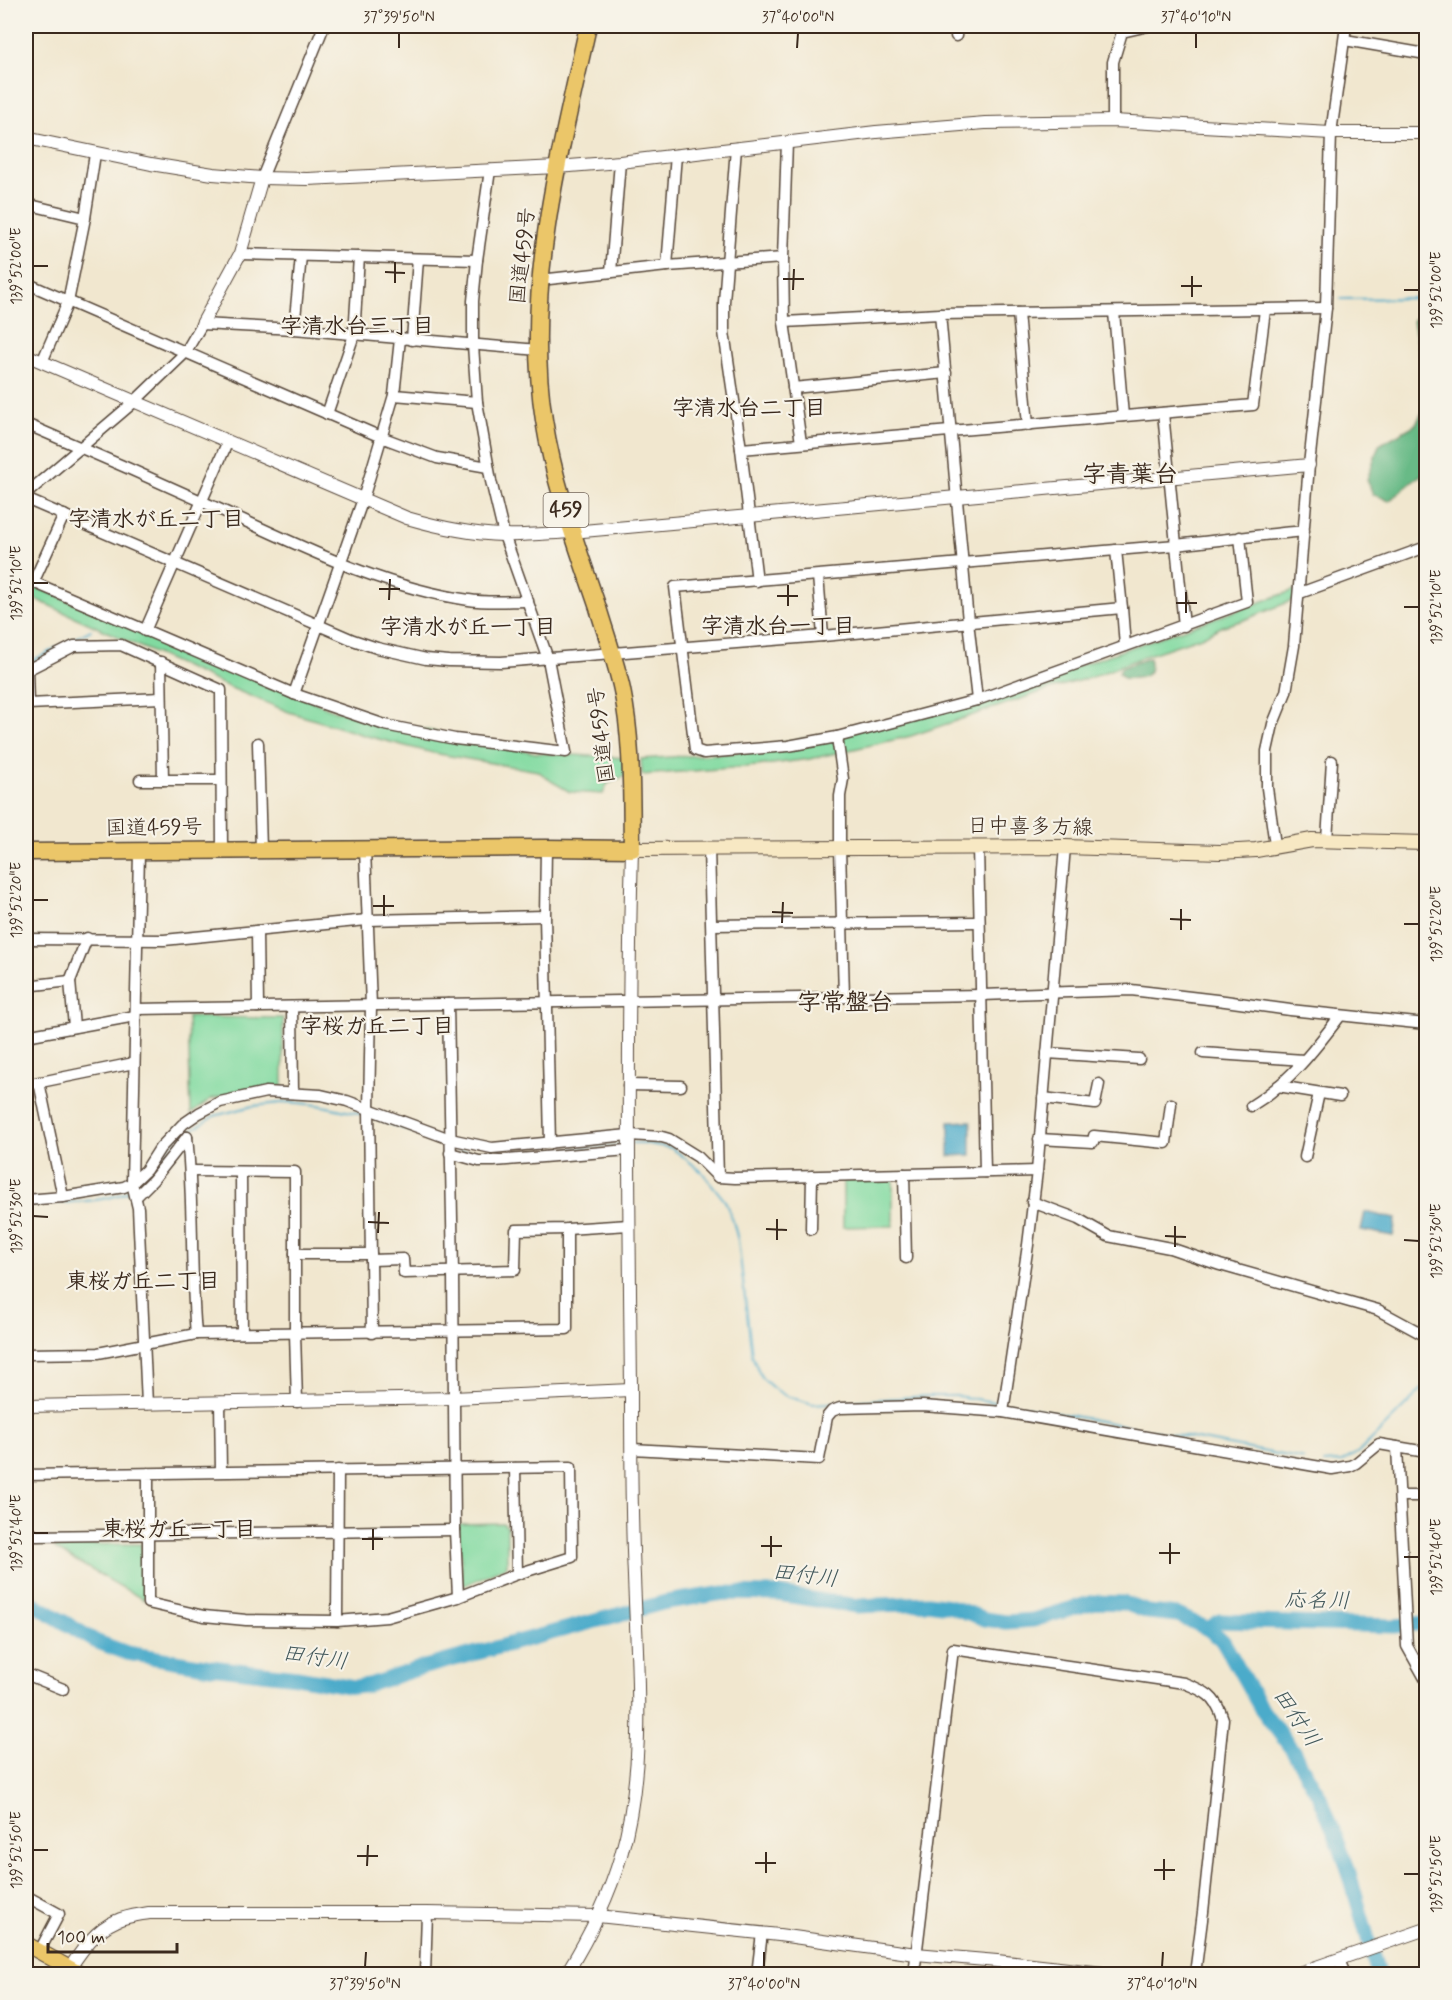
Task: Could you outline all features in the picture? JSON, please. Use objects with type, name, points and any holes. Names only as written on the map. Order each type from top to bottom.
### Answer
[{"type":"highway","name":"国道459号","points":[[26,852],[632,849],[631,766],[622,690],[613,654],[572,532],[550,453],[544,419],[538,350],[540,280],[557,167],[588,26]]},
{"type":"main road","name":"日中喜多方線","points":[[632,849],[1065,847],[1220,852],[1256,850],[1301,841],[1426,843]]},
{"type":"main road","points":[[26,1944],[74,1972]]},
{"type":"street","points":[[324,26],[262,178],[240,254],[185,353],[134,402],[26,496],[64,515],[317,625],[377,648],[426,659],[475,662],[548,659],[1122,608]]},
{"type":"street","points":[[1113,121],[1114,55],[1122,32],[1142,26]]},
{"type":"street","points":[[1275,845],[1267,788],[1267,751],[1273,724],[1286,692],[1300,593],[1309,465],[1326,308],[1331,133],[1346,26]]},
{"type":"street","points":[[1345,40],[1426,54]]},
{"type":"street","points":[[26,138],[95,154],[192,171],[262,178],[307,179],[620,162],[876,132],[985,123],[1113,121],[1331,133],[1426,133]]},
{"type":"street","points":[[787,142],[783,322],[801,443]]},
{"type":"street","points":[[736,148],[724,332],[757,581]]},
{"type":"street","points":[[42,362],[68,302],[95,154]]},
{"type":"street","points":[[667,266],[676,155]]},
{"type":"street","points":[[611,272],[620,162]]},
{"type":"street","points":[[64,515],[28,583],[294,694],[385,725],[455,739],[566,752],[548,659],[504,535],[488,467],[477,402],[473,301],[490,170]]},
{"type":"street","points":[[26,220],[28,204],[85,218]]},
{"type":"street","points":[[240,254],[477,260]]},
{"type":"street","points":[[294,329],[301,256]]},
{"type":"street","points":[[327,414],[354,335],[359,257]]},
{"type":"street","points":[[540,280],[667,266],[783,258]]},
{"type":"street","points":[[412,340],[418,259]]},
{"type":"street","points":[[26,284],[381,437],[437,458],[488,467]]},
{"type":"street","points":[[783,322],[940,315],[1326,308]]},
{"type":"street","points":[[741,449],[1253,405],[1265,310]]},
{"type":"street","points":[[1113,312],[1123,416]]},
{"type":"street","points":[[1018,314],[1028,425]]},
{"type":"street","points":[[940,315],[977,700]]},
{"type":"street","points":[[202,324],[294,329],[538,350]]},
{"type":"street","points":[[294,694],[363,499],[394,395],[400,339]]},
{"type":"street","points":[[26,355],[407,518],[466,531],[504,535],[572,532],[1309,465]]},
{"type":"street","points":[[793,388],[946,373]]},
{"type":"street","points":[[394,395],[477,402]]},
{"type":"street","points":[[1163,413],[1184,626]]},
{"type":"street","points":[[26,424],[339,564],[433,594],[471,600],[528,601]]},
{"type":"street","points":[[145,632],[228,441]]},
{"type":"street","points":[[1240,537],[1247,602],[977,700],[837,737],[788,746],[704,753],[695,750],[675,587],[1176,545],[1240,537],[1304,531]]},
{"type":"street","points":[[1300,593],[1426,548]]},
{"type":"street","points":[[1116,550],[1125,646]]},
{"type":"street","points":[[818,576],[823,636]]},
{"type":"street","points":[[161,698],[28,704],[27,670],[74,646],[121,645],[221,690],[222,850]]},
{"type":"street","points":[[161,662],[163,780]]},
{"type":"street","points":[[837,737],[843,779],[840,796],[840,847],[844,997]]},
{"type":"street","points":[[258,743],[261,850]]},
{"type":"street","points":[[1327,840],[1332,761]]},
{"type":"street","points":[[140,780],[221,780]]},
{"type":"street","points":[[978,847],[985,1172]]},
{"type":"street","points":[[1003,1412],[1028,1245],[1065,847]]},
{"type":"street","points":[[546,848],[545,916],[550,1143]]},
{"type":"street","points":[[709,848],[718,1177]]},
{"type":"street","points":[[364,849],[371,1006],[369,1109],[372,1333]]},
{"type":"street","points":[[566,1974],[598,1916],[621,1856],[633,1794],[638,1727],[633,1562],[628,1150],[628,1001],[632,849]]},
{"type":"street","points":[[139,852],[132,1183],[138,1208],[147,1404]]},
{"type":"street","points":[[26,939],[164,940],[367,920],[545,916]]},
{"type":"street","points":[[712,925],[978,922]]},
{"type":"street","points":[[257,931],[258,1007]]},
{"type":"street","points":[[74,1027],[70,981],[87,939]]},
{"type":"street","points":[[26,986],[70,981]]},
{"type":"street","points":[[26,1036],[136,1012],[258,1007],[982,995],[1131,990],[1340,1016],[1426,1024]]},
{"type":"street","points":[[448,1004],[455,1530],[458,1597]]},
{"type":"street","points":[[292,1007],[293,1093]]},
{"type":"street","points":[[1251,1106],[1278,1086],[1304,1060],[1340,1016]]},
{"type":"street","points":[[1047,1053],[1138,1059]]},
{"type":"street","points":[[1203,1053],[1304,1060]]},
{"type":"street","points":[[26,1085],[134,1063]]},
{"type":"street","points":[[39,1083],[63,1197]]},
{"type":"street","points":[[1043,1098],[1095,1104],[1099,1084]]},
{"type":"street","points":[[628,1085],[681,1086]]},
{"type":"street","points":[[1278,1086],[1340,1096]]},
{"type":"street","points":[[26,1200],[63,1197],[124,1187],[147,1170],[160,1148],[183,1124],[199,1113],[220,1102],[266,1092],[321,1095],[369,1109],[450,1139],[492,1148],[629,1135],[669,1139],[698,1157],[718,1177],[1036,1171]]},
{"type":"street","points":[[1305,1157],[1319,1093]]},
{"type":"street","points":[[1039,1139],[1093,1142],[1094,1137],[1166,1143],[1171,1104]]},
{"type":"street","points":[[136,1197],[153,1180],[178,1145],[187,1137],[191,1172],[193,1299],[196,1334]]},
{"type":"street","points":[[450,1153],[479,1161],[494,1161],[628,1150]]},
{"type":"street","points":[[191,1172],[295,1172],[297,1402]]},
{"type":"street","points":[[241,1172],[243,1333]]},
{"type":"street","points":[[904,1174],[906,1258]]},
{"type":"street","points":[[811,1229],[812,1176]]},
{"type":"street","points":[[1032,1202],[1078,1219],[1108,1236],[1170,1248],[1220,1265],[1378,1310],[1426,1335]]},
{"type":"street","points":[[295,1254],[403,1259],[404,1273],[515,1270],[516,1230],[567,1230],[629,1225]]},
{"type":"street","points":[[26,1354],[98,1353],[144,1346],[196,1334],[567,1329],[567,1230]]},
{"type":"street","points":[[26,1407],[453,1398],[631,1390]]},
{"type":"street","points":[[220,1402],[221,1472]]},
{"type":"street","points":[[632,1449],[819,1459],[827,1417],[831,1412],[840,1408],[923,1406],[1003,1412],[1332,1468],[1356,1463],[1379,1444],[1426,1452]]},
{"type":"street","points":[[1397,1447],[1407,1646],[1426,1680]]},
{"type":"street","points":[[26,1475],[147,1473],[221,1472],[338,1470],[571,1467],[572,1557],[517,1574],[458,1597],[387,1617],[337,1621],[204,1616],[148,1603],[147,1473]]},
{"type":"street","points":[[515,1468],[517,1574]]},
{"type":"street","points":[[337,1621],[338,1470]]},
{"type":"street","points":[[1400,1496],[1426,1496]]},
{"type":"street","points":[[26,1530],[36,1536],[455,1530]]},
{"type":"street","points":[[914,1974],[953,1649],[1184,1683],[1200,1689],[1215,1701],[1222,1719],[1195,1974]]},
{"type":"street","points":[[26,1674],[63,1689]]},
{"type":"street","points":[[26,1896],[59,1914],[39,1952]]},
{"type":"street","points":[[74,1972],[85,1946],[102,1929],[117,1920],[149,1913],[427,1913],[598,1916],[762,1933],[916,1954],[1112,1974]]},
{"type":"street","points":[[425,1974],[427,1913]]},
{"type":"street","points":[[1296,1974],[1426,1929]]},
{"type":"street","points":[[757,1974],[762,1933]]},
{"type":"street","points":[[1345,1957],[1345,1974]]},
{"type":"green space","points":[[1426,314],[1426,373],[1413,320]]},
{"type":"green space","points":[[1426,407],[1426,471],[1389,501],[1373,494],[1367,480],[1379,445],[1415,425]]},
{"type":"green space","points":[[29,584],[336,711],[537,753],[627,758],[627,775],[607,784],[603,794],[570,792],[538,771],[433,753],[289,712],[26,595],[26,585]]},
{"type":"green space","points":[[1298,589],[1296,599],[1223,626],[1201,637],[1092,677],[911,736],[810,759],[757,766],[642,775],[641,759],[731,753],[960,707]]},
{"type":"green space","points":[[1149,658],[1149,670],[1144,676],[1124,678],[1119,673],[1121,668]]},
{"type":"green space","points":[[188,1017],[283,1018],[283,1086],[241,1091],[211,1099],[191,1114]]},
{"type":"green space","points":[[893,1179],[893,1226],[843,1227],[843,1180]]},
{"type":"green space","points":[[503,1523],[507,1527],[507,1566],[463,1586],[458,1524]]},
{"type":"green space","points":[[141,1544],[144,1600],[55,1549],[55,1545]]},
{"type":"water","points":[[971,1121],[971,1155],[949,1156],[949,1122]]},
{"type":"water","points":[[1365,1212],[1396,1219],[1393,1236],[1361,1230]]},
{"type":"waterway","points":[[1341,299],[1426,298]]},
{"type":"waterway","points":[[26,664],[91,630]]},
{"type":"waterway","points":[[187,1133],[214,1116],[253,1106],[290,1102],[318,1105],[365,1115]]},
{"type":"waterway","points":[[373,1118],[447,1144]]},
{"type":"waterway","points":[[154,1167],[173,1143],[182,1136]]},
{"type":"waterway","points":[[633,1143],[671,1148],[702,1172],[725,1201],[738,1240],[752,1355],[761,1377],[773,1388],[786,1396],[813,1404],[927,1396],[957,1396],[1000,1403]]},
{"type":"waterway","points":[[562,1150],[625,1144]]},
{"type":"waterway","points":[[455,1148],[496,1156]]},
{"type":"waterway","points":[[136,1187],[149,1174]]},
{"type":"waterway","points":[[55,1203],[104,1199],[131,1190]]},
{"type":"waterway","points":[[26,1207],[40,1204]]},
{"type":"waterway","points":[[1324,1463],[1342,1462],[1360,1451],[1426,1385]]},
{"type":"waterway","points":[[1009,1404],[1304,1459]]},
{"type":"waterway","name":"田付川","points":[[26,1599],[95,1641],[127,1653],[354,1687],[369,1685],[417,1669],[666,1602],[724,1593],[778,1594],[857,1606],[928,1603],[949,1606],[985,1619],[1006,1622],[1033,1620],[1094,1602],[1124,1603],[1148,1612],[1178,1615],[1208,1629],[1223,1641],[1260,1707],[1293,1751],[1321,1799],[1347,1866],[1378,1974]]},
{"type":"waterway","name":"応名川","points":[[1208,1629],[1220,1621],[1395,1626],[1426,1623]]},
{"type":"district","name":"字清水台三丁目","points":[[357,327]]},
{"type":"district","name":"字清水台二丁目","points":[[749,409]]},
{"type":"district","name":"字青葉台","points":[[1130,475]]},
{"type":"district","name":"字清水が丘二丁目","points":[[156,520]]},
{"type":"district","name":"字清水台一丁目","points":[[778,627]]},
{"type":"district","name":"字清水が丘一丁目","points":[[468,628]]},
{"type":"district","name":"字常盤台","points":[[845,1003]]},
{"type":"district","name":"字桜ガ丘二丁目","points":[[377,1027]]},
{"type":"district","name":"東桜ガ丘二丁目","points":[[143,1282]]},
{"type":"district","name":"東桜ガ丘一丁目","points":[[179,1530]]}]
